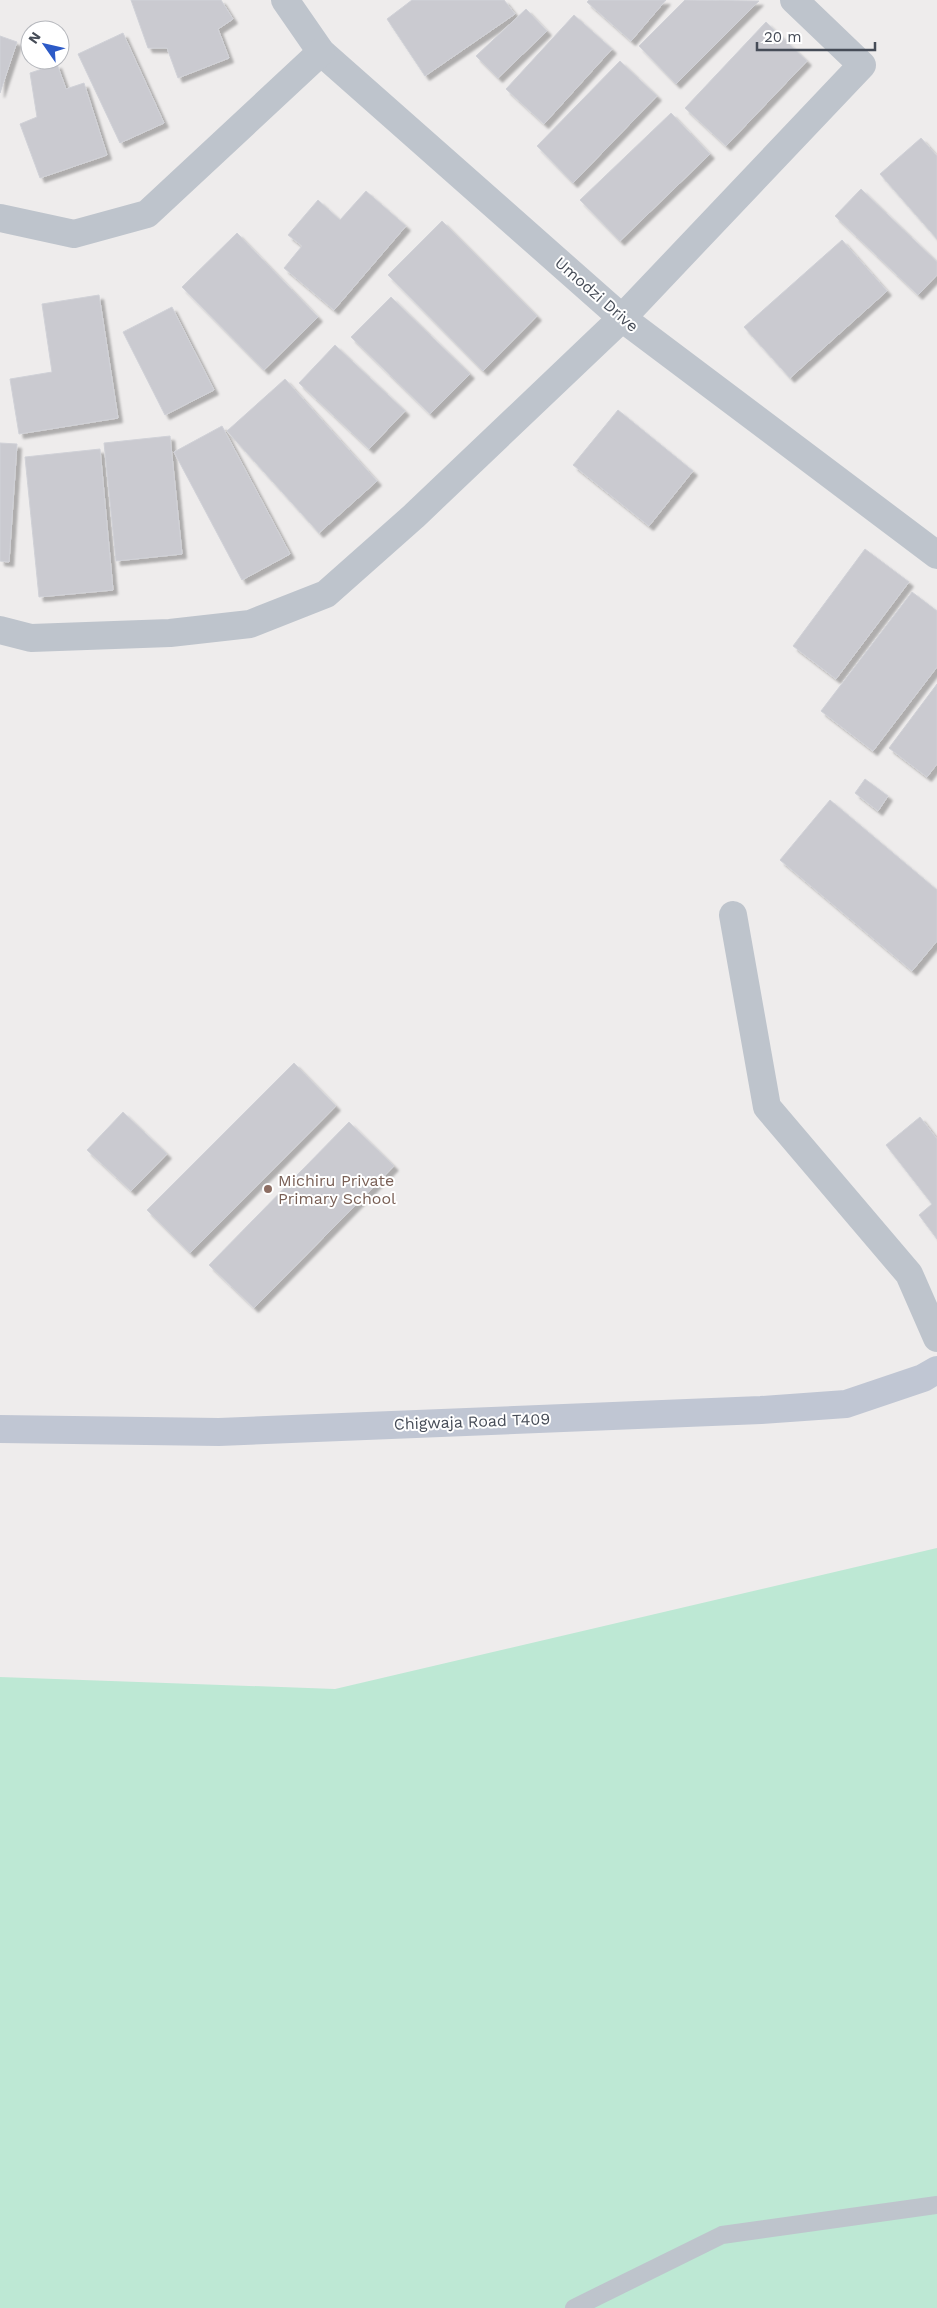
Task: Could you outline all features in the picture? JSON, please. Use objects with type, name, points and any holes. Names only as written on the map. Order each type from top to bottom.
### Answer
[{"type":"street","name":"Umodzi Drive","points":[[285,0],[321,52],[622,318],[937,556]]},
{"type":"street","points":[[0,630],[31,638],[170,633],[250,624],[326,594],[414,516],[622,318],[862,65],[794,0]]},
{"type":"street","points":[[0,218],[74,234],[146,214],[321,52]]},
{"type":"street","points":[[733,915],[767,1107],[909,1274],[937,1338]]},
{"type":"street","name":"Chigwaja Road T409","points":[[0,1429],[219,1432],[761,1410],[846,1404],[923,1378],[937,1370]]},
{"type":"lane","points":[[574,2308],[722,2235],[937,2205]]},
{"type":"green space","points":[[937,1548],[937,2308],[0,2308],[0,1677],[335,1689]]},
{"type":"building","points":[[131,0],[221,0],[233,19],[218,29],[229,58],[178,78],[167,48],[148,48]]},
{"type":"building","points":[[412,0],[504,0],[515,14],[425,76],[387,19]]},
{"type":"building","points":[[589,0],[666,0],[631,41],[587,2]]},
{"type":"building","points":[[685,0],[759,1],[676,84],[639,46]]},
{"type":"building","points":[[526,9],[547,31],[498,78],[476,56]]},
{"type":"building","points":[[574,15],[612,49],[544,124],[506,89]]},
{"type":"building","points":[[766,22],[807,61],[726,146],[685,108]]},
{"type":"building","points":[[123,33],[164,123],[120,143],[78,54]]},
{"type":"building","points":[[0,36],[17,42],[0,93]]},
{"type":"building","points":[[620,61],[657,96],[573,183],[537,146]]},
{"type":"building","points":[[39,70],[59,70],[66,89],[84,83],[107,155],[40,178],[20,124],[37,117],[30,73]]},
{"type":"building","points":[[671,113],[710,154],[620,241],[580,200]]},
{"type":"building","points":[[921,138],[937,156],[937,239],[880,174]]},
{"type":"building","points":[[861,189],[937,262],[937,275],[918,295],[835,216]]},
{"type":"building","points":[[366,191],[406,226],[334,310],[284,268],[302,246],[288,235],[318,200],[340,220]]},
{"type":"building","points":[[442,221],[537,316],[483,371],[388,275]]},
{"type":"building","points":[[237,233],[318,317],[264,370],[182,287]]},
{"type":"building","points":[[842,240],[887,291],[790,378],[744,327]]},
{"type":"building","points":[[99,295],[118,418],[19,434],[10,379],[52,372],[42,304]]},
{"type":"building","points":[[391,297],[470,374],[430,414],[351,337]]},
{"type":"building","points":[[172,307],[214,390],[165,415],[123,332]]},
{"type":"building","points":[[335,345],[405,411],[369,449],[299,383]]},
{"type":"building","points":[[285,379],[377,481],[319,533],[227,431]]},
{"type":"building","points":[[618,410],[693,471],[649,526],[573,465]]},
{"type":"building","points":[[222,426],[290,554],[242,580],[174,452]]},
{"type":"building","points":[[170,436],[182,554],[116,561],[104,443]]},
{"type":"building","points":[[0,443],[17,444],[9,562],[0,561]]},
{"type":"building","points":[[100,449],[113,590],[39,597],[25,457]]},
{"type":"building","points":[[865,549],[909,582],[836,679],[793,646]]},
{"type":"building","points":[[912,592],[937,611],[937,667],[873,751],[821,711]]},
{"type":"building","points":[[937,684],[937,764],[927,777],[889,748]]},
{"type":"building","points":[[865,779],[888,796],[878,811],[855,793]]},
{"type":"building","points":[[830,800],[937,890],[937,941],[912,971],[780,860]]},
{"type":"building","points":[[294,1063],[336,1106],[190,1253],[147,1210]]},
{"type":"building","points":[[123,1112],[167,1154],[131,1191],[87,1150]]},
{"type":"building","points":[[920,1117],[937,1139],[937,1239],[919,1215],[932,1204],[886,1145]]},
{"type":"building","points":[[349,1122],[394,1166],[254,1308],[209,1265]]},
{"type":"place","name":"Michiru Private Primary School","points":[[268,1189]]}]
